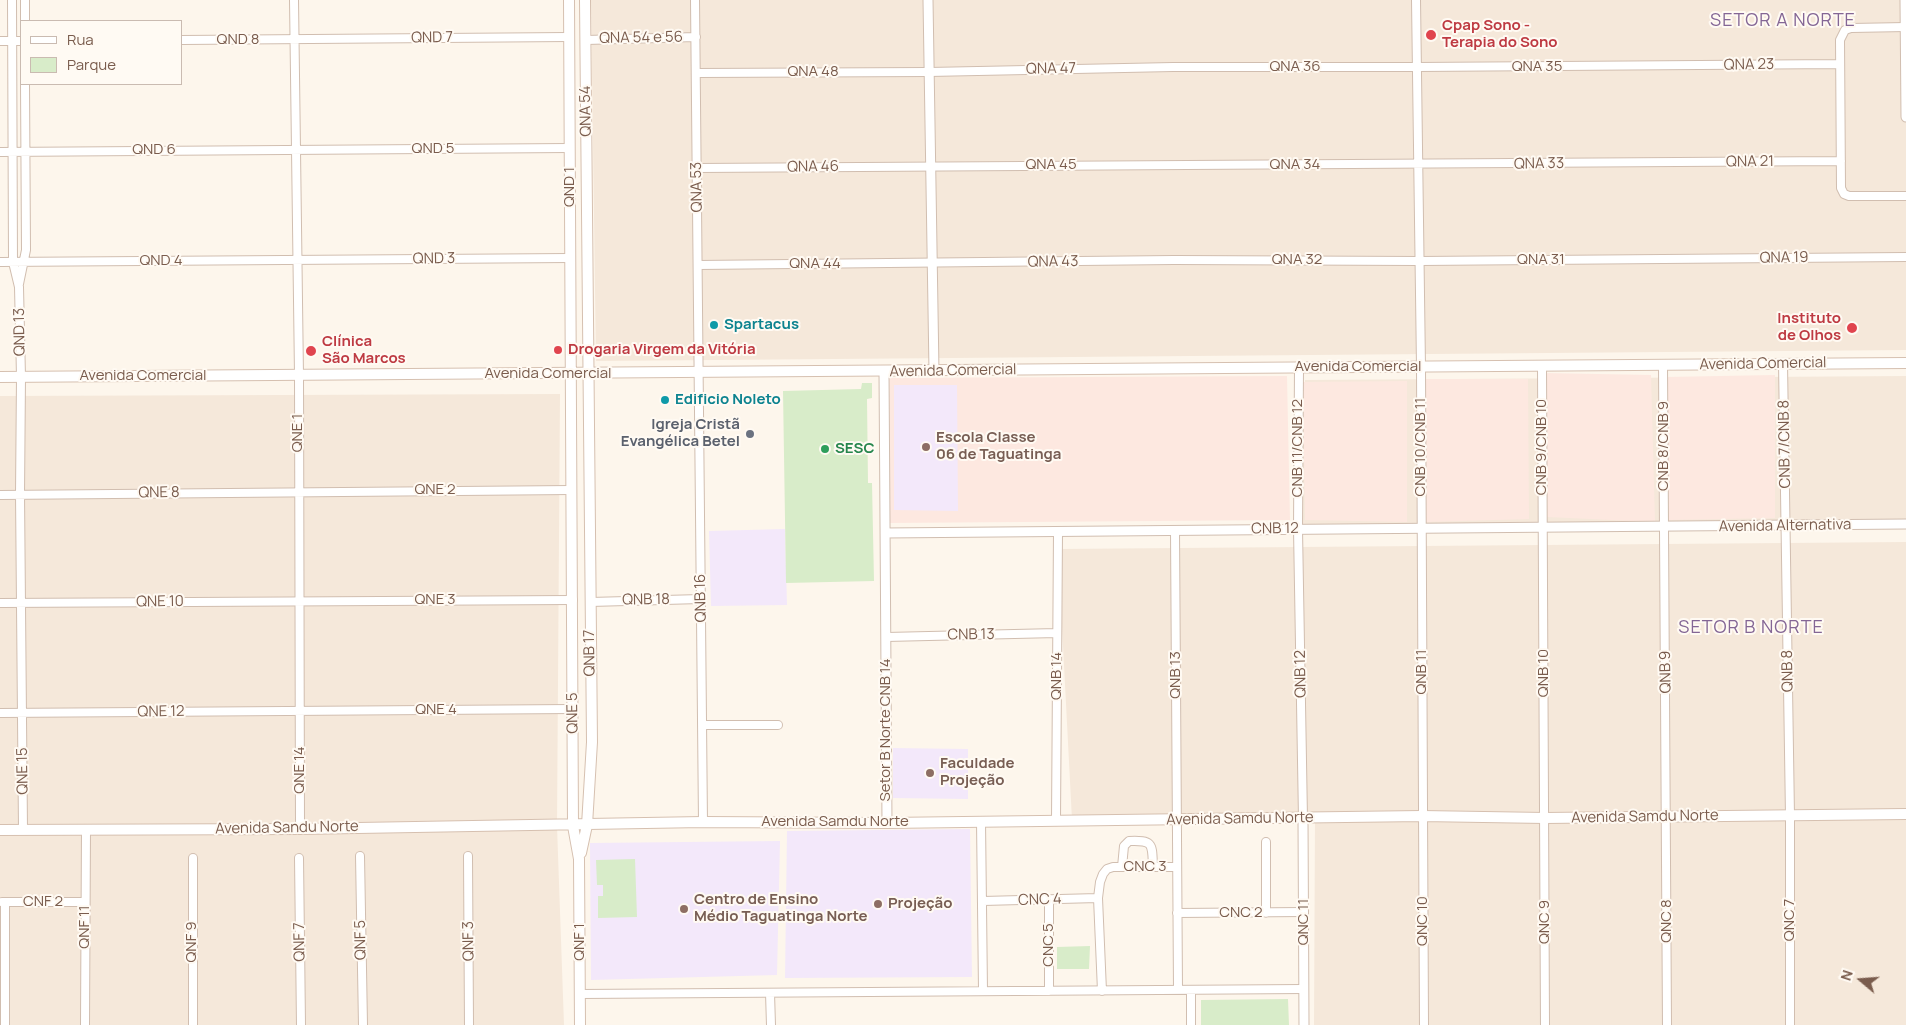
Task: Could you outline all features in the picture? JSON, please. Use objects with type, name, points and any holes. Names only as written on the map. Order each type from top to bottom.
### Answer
[{"type":"main road","name":"QND 1","points":[[569,0],[572,485]]},
{"type":"main road","name":"QNA 54","points":[[586,0],[589,373]]},
{"type":"main road","points":[[569,82],[580,86],[586,82]]},
{"type":"main road","points":[[569,102],[577,98],[586,103]]},
{"type":"main road","points":[[571,306],[580,310],[588,306]]},
{"type":"main road","name":"Avenida Comercial","points":[[0,377],[1906,363]]},
{"type":"main road","points":[[572,485],[580,476],[589,479],[589,373]]},
{"type":"main road","name":"QNB 17","points":[[587,825],[592,742],[589,479]]},
{"type":"main road","name":"QNE 5","points":[[572,485],[573,826]]},
{"type":"main road","points":[[574,742],[577,745],[583,746],[592,742]]},
{"type":"main road","points":[[574,768],[577,760],[583,759],[591,770]]},
{"type":"main road","name":"Avenida Samdu Norte","points":[[573,826],[703,822],[887,823],[1422,816],[1545,818],[1906,814]]},
{"type":"main road","name":"QNF 1","points":[[579,859],[587,825]]},
{"type":"main road","name":"Avenida Sandu Norte","points":[[0,830],[573,826]]},
{"type":"main road","name":"QNF 1","points":[[573,826],[579,859],[580,1025]]},
{"type":"street","name":"QND 13","points":[[12,0],[14,262],[19,286],[21,377],[20,494]]},
{"type":"street","points":[[25,0],[25,20]]},
{"type":"street","points":[[294,0],[298,375]]},
{"type":"street","name":"QNA 53","points":[[695,0],[699,373]]},
{"type":"street","points":[[928,0],[934,371]]},
{"type":"street","name":"CNB 10/CNB 11","points":[[1416,0],[1420,260],[1421,528]]},
{"type":"street","points":[[1905,0],[1906,117]]},
{"type":"street","points":[[1906,27],[1851,28],[1845,30],[1840,40],[1841,188],[1844,194],[1849,196],[1906,196]]},
{"type":"street","name":"QND 7","points":[[294,40],[569,37]]},
{"type":"street","name":"QNA 54 e 56","points":[[586,40],[696,37]]},
{"type":"street","name":"QND 8","points":[[182,40],[294,40]]},
{"type":"street","points":[[0,41],[20,41]]},
{"type":"street","name":"QNA 23","points":[[1658,66],[1840,64]]},
{"type":"street","name":"QNA 47","points":[[929,72],[1173,66]]},
{"type":"street","name":"QNA 36","points":[[1173,66],[1417,68]]},
{"type":"street","name":"QNA 35","points":[[1417,68],[1658,66]]},
{"type":"street","name":"QNA 48","points":[[697,73],[929,72]]},
{"type":"street","name":"QND 13","points":[[19,286],[24,262],[25,85]]},
{"type":"street","name":"QND 5","points":[[296,149],[570,148]]},
{"type":"street","name":"QND 6","points":[[0,152],[296,149]]},
{"type":"street","name":"QNA 21","points":[[1660,163],[1841,161]]},
{"type":"street","name":"QNA 33","points":[[1418,165],[1660,163]]},
{"type":"street","name":"QNA 34","points":[[1173,164],[1418,165]]},
{"type":"street","name":"QNA 45","points":[[930,166],[1173,164]]},
{"type":"street","name":"QNA 46","points":[[697,168],[930,166]]},
{"type":"street","name":"QNA 19","points":[[1661,259],[1906,257]]},
{"type":"street","name":"QND 3","points":[[297,261],[570,258]]},
{"type":"street","name":"QNA 31","points":[[1420,260],[1661,259]]},
{"type":"street","name":"QNA 32","points":[[1174,260],[1420,260]]},
{"type":"street","name":"QNA 43","points":[[933,263],[1174,260]]},
{"type":"street","name":"QND 4","points":[[0,262],[297,261]]},
{"type":"street","name":"QNA 44","points":[[698,265],[933,263]]},
{"type":"street","name":"CNB 7/CNB 8","points":[[1783,363],[1786,526]]},
{"type":"street","name":"CNB 8/CNB 9","points":[[1663,365],[1664,527]]},
{"type":"street","name":"CNB 9/CNB 10","points":[[1542,366],[1543,527]]},
{"type":"street","name":"CNB 11/CNB 12","points":[[1298,367],[1298,529]]},
{"type":"street","name":"Setor B Norte CNB 14","points":[[884,372],[887,823]]},
{"type":"street","name":"QNB 16","points":[[699,373],[703,822]]},
{"type":"street","name":"QNE 1","points":[[298,375],[298,601]]},
{"type":"street","name":"QNE 2","points":[[298,491],[572,485]]},
{"type":"street","name":"QNE 8","points":[[0,495],[298,491]]},
{"type":"street","name":"QNE 15","points":[[20,494],[24,830]]},
{"type":"street","name":"Avenida Alternativa","points":[[1664,527],[1906,524]]},
{"type":"street","name":"QNB 8","points":[[1786,526],[1790,816]]},
{"type":"street","name":"QNB 10","points":[[1543,527],[1545,818]]},
{"type":"street","name":"CNB 12","points":[[885,533],[1664,527]]},
{"type":"street","name":"QNB 9","points":[[1664,527],[1667,817]]},
{"type":"street","name":"QNB 11","points":[[1421,528],[1422,816]]},
{"type":"street","name":"QNB 12","points":[[1298,529],[1303,818]]},
{"type":"street","name":"QNB 13","points":[[1175,531],[1178,990]]},
{"type":"street","name":"QNB 14","points":[[1056,820],[1058,532]]},
{"type":"street","name":"QNB 18","points":[[590,602],[701,599]]},
{"type":"street","name":"QNE 3","points":[[298,601],[573,600]]},
{"type":"street","name":"QNE 10","points":[[0,603],[298,601]]},
{"type":"street","name":"QNE 14","points":[[298,601],[300,829]]},
{"type":"street","name":"CNB 13","points":[[886,637],[1057,633]]},
{"type":"street","name":"QNE 4","points":[[300,711],[573,709]]},
{"type":"street","name":"QNE 12","points":[[0,713],[300,711]]},
{"type":"street","points":[[702,725],[778,725]]},
{"type":"street","name":"QNC 10","points":[[1422,816],[1424,1025]]},
{"type":"street","name":"QNC 7","points":[[1790,816],[1790,1025]]},
{"type":"street","name":"QNC 8","points":[[1667,817],[1667,1025]]},
{"type":"street","name":"QNC 11","points":[[1303,818],[1304,1025]]},
{"type":"street","name":"QNC 9","points":[[1545,818],[1545,1025]]},
{"type":"street","points":[[981,821],[983,991]]},
{"type":"street","name":"QNF 11","points":[[85,1025],[86,829]]},
{"type":"street","points":[[1122,867],[1124,846],[1129,841],[1143,840],[1148,842],[1152,848],[1153,867]]},
{"type":"street","points":[[1266,842],[1266,913]]},
{"type":"street","name":"QNF 5","points":[[360,856],[363,1025]]},
{"type":"street","name":"QNF 3","points":[[468,856],[470,1025]]},
{"type":"street","name":"QNF 9","points":[[192,1025],[193,858]]},
{"type":"street","name":"QNF 7","points":[[299,858],[301,1025]]},
{"type":"street","name":"CNC 3","points":[[1098,898],[1100,882],[1103,874],[1108,869],[1113,867],[1177,866]]},
{"type":"street","points":[[1098,898],[1102,990]]},
{"type":"street","name":"CNC 4","points":[[983,902],[1098,898]]},
{"type":"street","name":"CNC 5","points":[[1049,900],[1049,991]]},
{"type":"street","points":[[2,902],[2,972],[5,1025]]},
{"type":"street","name":"CNF 2","points":[[2,902],[85,902]]},
{"type":"street","name":"CNC 2","points":[[1177,913],[1304,912]]},
{"type":"street","points":[[580,994],[1304,989]]},
{"type":"street","points":[[1191,990],[1192,1025]]},
{"type":"street","points":[[770,993],[771,1025]]},
{"type":"shaded area","points":[[591,0],[1906,0],[1906,350],[596,361]]},
{"type":"shaded area","points":[[1544,373],[1651,375],[1655,522],[1547,517]]},
{"type":"shaded area","points":[[1775,375],[1775,518],[1669,520],[1665,377]]},
{"type":"shaded area","points":[[1287,376],[1290,520],[889,523],[887,378]]},
{"type":"shaded area","points":[[1906,376],[1906,525],[1298,529],[1305,380]]},
{"type":"shaded area","points":[[1426,379],[1528,379],[1529,519],[1426,522]]},
{"type":"shaded area","points":[[1407,381],[1407,522],[1305,520],[1303,382]]},
{"type":"shaded area","name":"Escola Classe 06 de Taguatinga","points":[[894,385],[957,385],[958,511],[894,510]]},
{"type":"shaded area","points":[[560,394],[557,826],[564,1025],[0,1025],[0,830],[463,826],[0,825],[0,396]]},
{"type":"shaded area","points":[[785,529],[787,605],[711,606],[709,531]]},
{"type":"shaded area","points":[[1906,542],[1906,809],[1072,820],[1058,549]]},
{"type":"shaded area","name":"Faculdade Projeção","points":[[893,748],[968,749],[968,799],[893,798]]},
{"type":"shaded area","points":[[1315,818],[1906,820],[1906,1025],[1314,1025]]},
{"type":"shaded area","name":"Projeção","points":[[970,829],[972,977],[785,978],[787,831]]},
{"type":"shaded area","name":"Centro de Ensino Médio Taguatinga Norte","points":[[780,841],[777,975],[591,980],[590,843]]},
{"type":"green space","name":"SESC","points":[[862,383],[872,383],[872,398],[867,399],[868,483],[872,483],[874,581],[786,583],[783,391],[861,389]]},
{"type":"green space","points":[[635,859],[637,917],[598,918],[598,896],[603,896],[603,885],[597,885],[596,860]]},
{"type":"green space","points":[[1090,946],[1089,969],[1057,969],[1057,947]]},
{"type":"green space","points":[[1288,999],[1289,1025],[1201,1025],[1201,1000]]},
{"type":"place","name":"Cpap Sono - Terapia do Sono","points":[[1431,35]]},
{"type":"place","name":"Spartacus","points":[[714,325]]},
{"type":"place","name":"Instituto de Olhos","points":[[1852,328]]},
{"type":"place","name":"Drogaria Virgem da Vitória","points":[[558,350]]},
{"type":"place","name":"Clínica São Marcos","points":[[311,351]]},
{"type":"place","name":"Edificio Noleto","points":[[665,400]]},
{"type":"place","name":"Igreja Cristã Evangélica Betel","points":[[750,434]]},
{"type":"place","name":"Escola Classe 06 de Taguatinga","points":[[926,447]]},
{"type":"place","name":"SESC","points":[[825,449]]},
{"type":"place","name":"Faculdade Projeção","points":[[930,773]]},
{"type":"place","name":"Projeção","points":[[878,904]]},
{"type":"place","name":"Centro de Ensino Médio Taguatinga Norte","points":[[684,909]]},
{"type":"district","name":"SETOR A NORTE","points":[[1783,21]]},
{"type":"district","name":"SETOR B NORTE","points":[[1751,628]]}]
